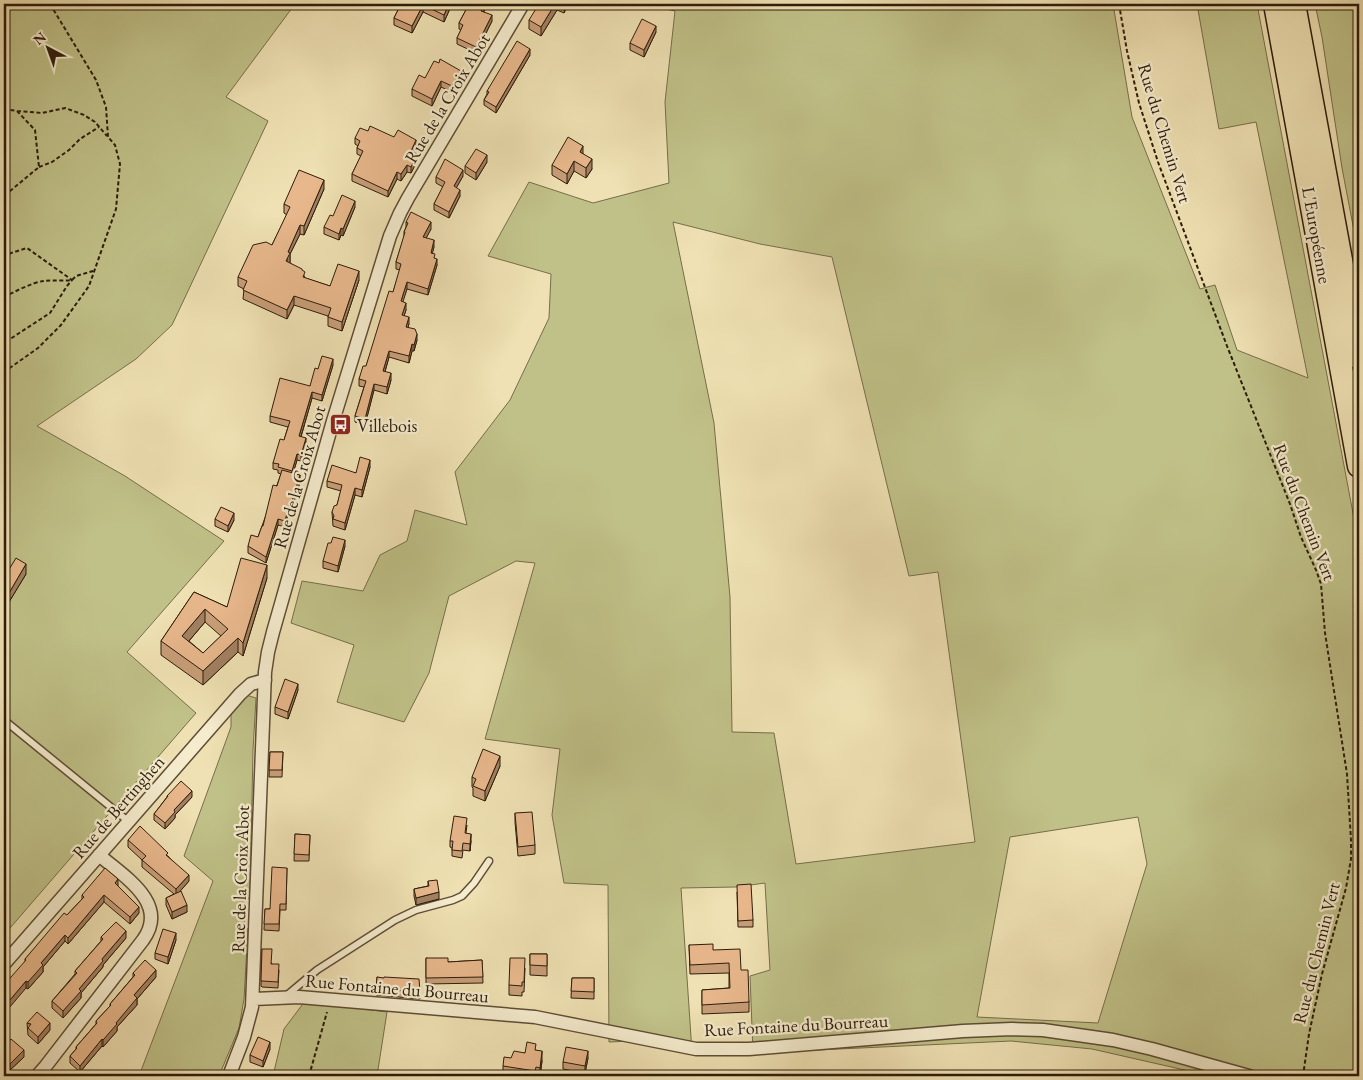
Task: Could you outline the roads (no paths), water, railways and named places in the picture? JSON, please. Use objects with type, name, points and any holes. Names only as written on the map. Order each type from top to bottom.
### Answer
[{"type":"highway","name":"L'Européenne","points":[[1274,4],[1359,466]]},
{"type":"highway","name":"L'Européenne","points":[[1294,4],[1359,358]]},
{"type":"street","name":"Rue de la Croix Abot","points":[[229,1076],[246,1030],[253,999],[265,680],[268,652],[273,632],[333,420],[390,236],[408,198],[523,4]]},
{"type":"street","name":"Rue de Bertinghen","points":[[4,964],[242,692],[251,684],[265,680]]},
{"type":"street","points":[[37,1076],[143,940],[149,927],[151,918],[150,908],[143,894],[99,855]]},
{"type":"street","name":"Rue Fontaine du Bourreau","points":[[253,999],[299,996],[543,1018],[696,1049],[749,1049],[963,1031],[1001,1029],[1043,1030],[1107,1039],[1152,1049],[1249,1076]]},
{"type":"lane","points":[[4,720],[128,821]]},
{"type":"lane","points":[[285,997],[317,970],[395,920],[416,910],[462,896],[474,884],[489,860]]},
{"type":"place","name":"Villebois","points":[[341,425]]}]
